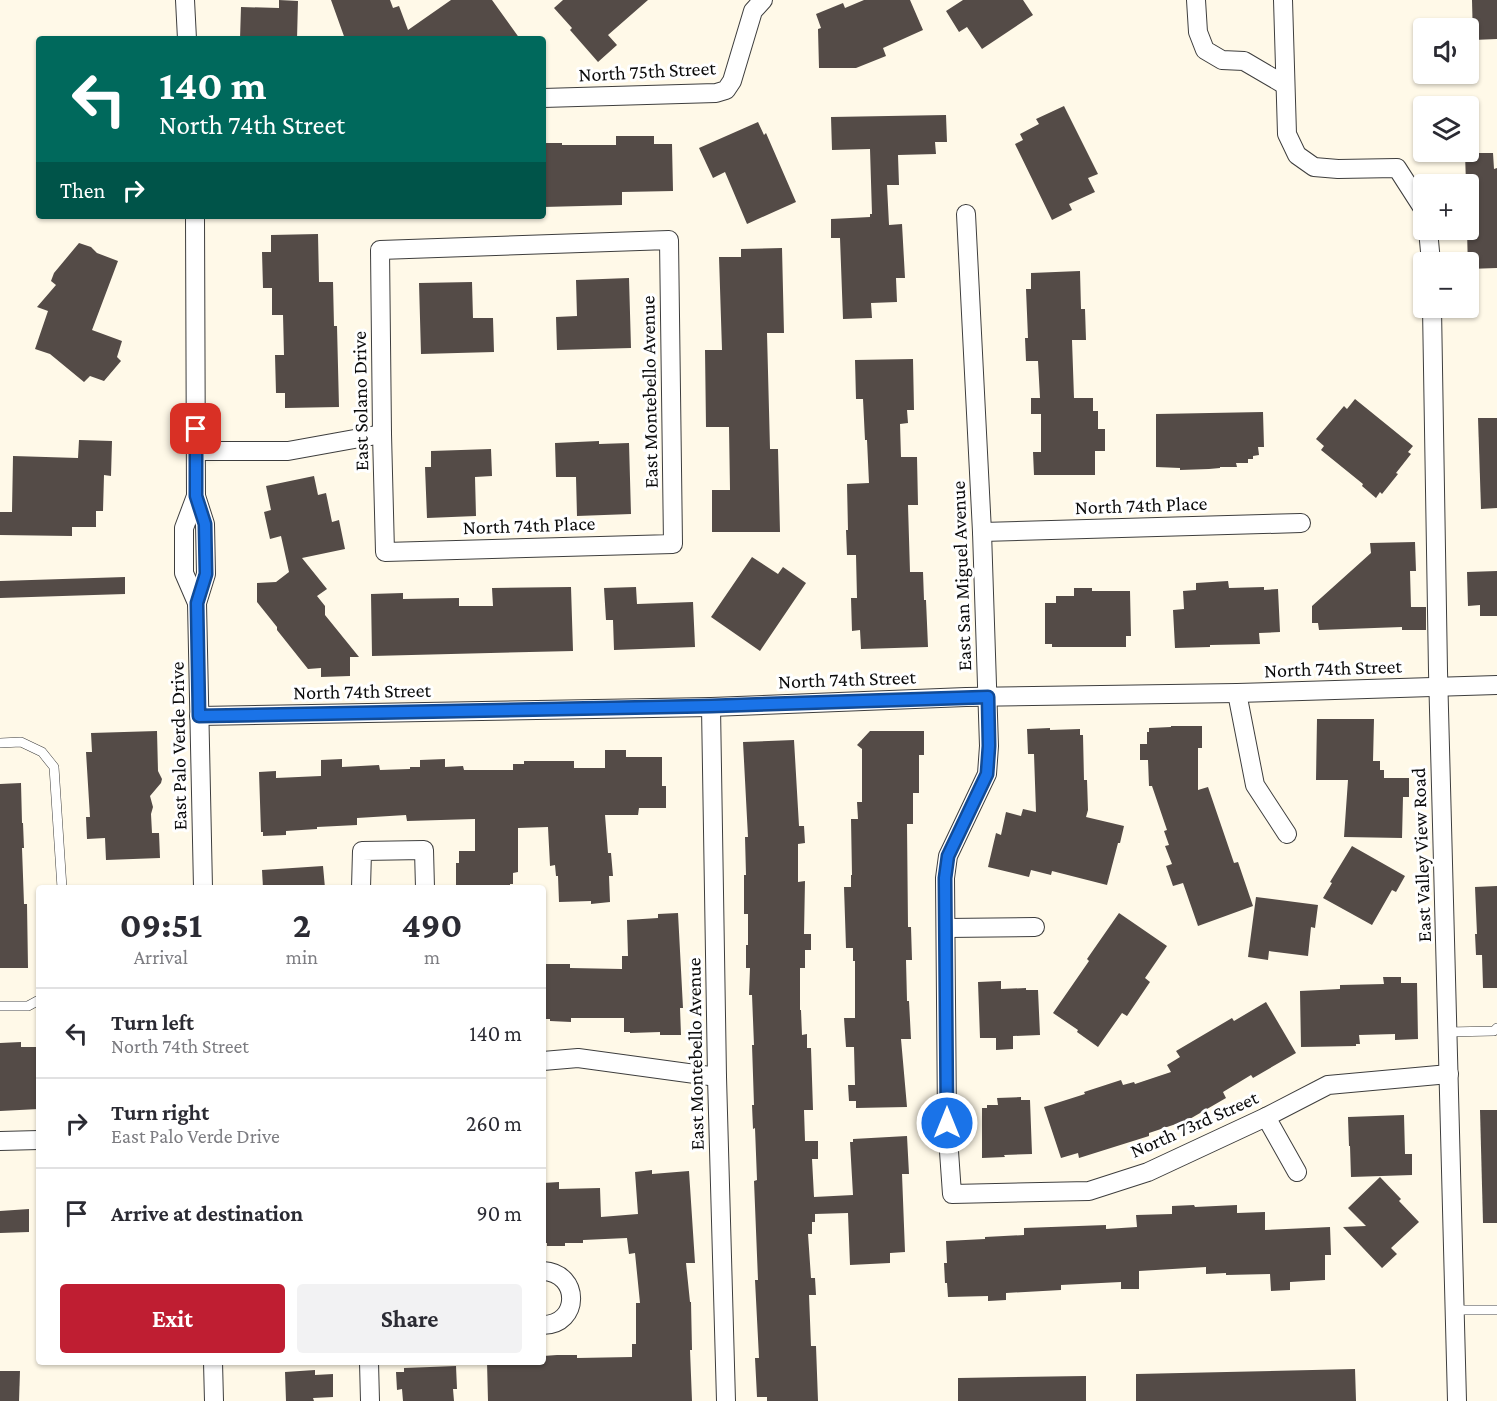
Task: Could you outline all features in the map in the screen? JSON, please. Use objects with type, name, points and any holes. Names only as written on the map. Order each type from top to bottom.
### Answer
[{"type":"street","points":[[185,0],[187,36]]},
{"type":"street","name":"North 75th Street","points":[[546,98],[716,93],[726,90],[732,81],[753,11],[763,0]]},
{"type":"street","points":[[1196,0],[1198,32],[1205,50],[1222,60],[1244,61],[1285,85]]},
{"type":"street","points":[[1283,0],[1287,134],[1297,155],[1314,167],[1338,170],[1397,168],[1413,193]]},
{"type":"street","name":"East San Miguel Avenue","points":[[952,1194],[947,1123],[945,878],[948,856],[987,774],[989,746],[982,532],[966,214]]},
{"type":"street","name":"East Palo Verde Drive","points":[[195,219],[196,496],[205,524],[206,574],[197,603],[203,885]]},
{"type":"street","name":"East Montebello Avenue","points":[[380,250],[669,240],[673,544]]},
{"type":"street","name":"East Solano Drive","points":[[380,250],[385,552]]},
{"type":"street","name":"East Valley View Road","points":[[1432,318],[1457,1401]]},
{"type":"street","points":[[196,451],[288,451],[382,434]]},
{"type":"street","name":"North 74th Place","points":[[982,532],[1301,523]]},
{"type":"street","name":"North 74th Place","points":[[385,552],[673,544]]},
{"type":"street","name":"North 74th Street","points":[[199,716],[711,706],[1497,685]]},
{"type":"street","points":[[1237,693],[1255,785],[1287,834]]},
{"type":"street","name":"East Montebello Avenue","points":[[711,706],[717,1077],[726,1401]]},
{"type":"street","points":[[361,885],[362,851],[424,850],[425,885]]},
{"type":"street","points":[[946,927],[1035,927]]},
{"type":"street","points":[[546,1061],[578,1058],[717,1077]]},
{"type":"street","name":"North 73rd Street","points":[[952,1194],[1089,1191],[1148,1172],[1266,1117],[1328,1085],[1449,1074]]},
{"type":"street","points":[[1266,1117],[1297,1172]]},
{"type":"street","points":[[0,1141],[36,1140]]},
{"type":"street","points":[[546,1271],[554,1272],[568,1285],[571,1302],[564,1317],[546,1324]]},
{"type":"street","points":[[213,1365],[214,1401]]},
{"type":"street","points":[[369,1365],[370,1401]]},
{"type":"lane","points":[[0,743],[21,742],[42,752],[54,767],[63,885]]},
{"type":"lane","points":[[0,1006],[28,1006],[36,1002]]},
{"type":"lane","points":[[1448,1032],[1496,1031]]},
{"type":"lane","points":[[1455,1310],[1497,1310]]},
{"type":"building","points":[[279,0],[298,1],[297,36],[240,36],[241,7],[279,8]]},
{"type":"building","points":[[331,0],[390,0],[393,8],[399,6],[408,30],[451,0],[492,0],[518,36],[344,36]]},
{"type":"building","points":[[563,0],[648,0],[608,35],[617,45],[598,62],[554,8]]},
{"type":"building","points":[[864,0],[910,0],[923,30],[883,48],[886,56],[856,68],[819,68],[818,29],[821,28],[816,14],[843,3],[845,8]]},
{"type":"building","points":[[963,0],[1023,0],[1033,15],[982,49],[967,27],[959,32],[946,11]]},
{"type":"building","points":[[1472,0],[1497,0],[1497,39],[1479,40],[1479,18],[1472,18]]},
{"type":"building","points":[[1064,106],[1098,174],[1088,178],[1095,192],[1069,204],[1072,210],[1052,220],[1015,144],[1023,140],[1020,134],[1039,124],[1036,119]]},
{"type":"building","points":[[946,115],[947,142],[935,142],[936,154],[898,155],[899,185],[887,185],[889,225],[902,224],[905,278],[896,278],[897,302],[871,303],[872,318],[843,319],[840,238],[831,238],[831,219],[870,217],[872,214],[870,149],[832,150],[831,117]]},
{"type":"building","points":[[758,122],[764,135],[766,133],[796,202],[747,224],[725,172],[713,178],[699,148]]},
{"type":"building","points":[[616,136],[654,136],[654,144],[672,144],[673,191],[622,192],[622,205],[546,207],[546,143],[616,145]]},
{"type":"building","points":[[1479,153],[1493,153],[1494,169],[1497,168],[1497,268],[1479,269],[1479,252],[1468,252],[1467,240],[1479,240],[1479,174],[1466,174],[1465,162],[1479,162]]},
{"type":"building","points":[[318,234],[319,282],[333,282],[334,326],[337,326],[339,407],[285,408],[285,393],[276,393],[275,355],[284,355],[283,315],[272,315],[272,288],[263,288],[262,252],[271,252],[271,235]]},
{"type":"building","points":[[79,243],[118,261],[92,330],[122,341],[117,357],[121,361],[104,381],[90,376],[84,382],[50,354],[35,349],[48,311],[37,307],[56,285],[51,281],[54,273]]},
{"type":"building","points":[[782,248],[784,333],[767,333],[770,449],[778,449],[780,532],[712,532],[712,490],[730,490],[729,427],[706,427],[705,350],[722,350],[719,257],[741,257],[741,249]]},
{"type":"building","points":[[1080,271],[1081,309],[1085,309],[1086,340],[1072,340],[1074,398],[1093,398],[1093,411],[1098,411],[1098,429],[1105,429],[1105,451],[1095,451],[1095,475],[1034,475],[1033,452],[1041,452],[1041,414],[1031,414],[1031,398],[1040,398],[1038,361],[1026,361],[1025,338],[1028,338],[1026,289],[1031,289],[1031,273]]},
{"type":"building","points":[[629,278],[631,348],[557,350],[556,317],[577,316],[576,280]]},
{"type":"building","points":[[472,282],[473,318],[493,318],[494,352],[421,354],[419,283]]},
{"type":"building","points":[[913,359],[914,410],[907,410],[908,423],[900,424],[901,457],[917,457],[918,505],[908,505],[910,572],[923,572],[928,647],[861,649],[860,630],[852,631],[851,598],[857,598],[856,555],[847,555],[846,530],[848,530],[847,484],[869,483],[863,399],[856,399],[855,360]]},
{"type":"building","points":[[1355,399],[1413,446],[1408,452],[1411,454],[1396,473],[1398,474],[1376,498],[1362,486],[1363,484],[1321,450],[1324,446],[1316,439],[1344,406],[1347,409]]},
{"type":"building","points":[[1263,412],[1264,447],[1258,447],[1259,455],[1248,459],[1248,463],[1236,463],[1237,467],[1209,469],[1180,470],[1180,468],[1156,467],[1156,414]]},
{"type":"building","points":[[1478,418],[1497,418],[1497,508],[1481,509]]},
{"type":"building","points":[[79,440],[112,441],[111,476],[104,475],[103,511],[96,511],[96,527],[72,527],[72,536],[0,535],[0,512],[12,512],[13,456],[78,458]]},
{"type":"building","points":[[599,441],[599,444],[629,443],[631,514],[577,516],[576,477],[556,477],[555,443]]},
{"type":"building","points":[[491,449],[492,476],[475,477],[476,516],[427,518],[425,467],[431,467],[431,451]]},
{"type":"building","points":[[314,476],[318,495],[326,493],[332,522],[339,520],[345,549],[302,558],[327,589],[317,596],[325,606],[325,615],[359,657],[350,657],[350,676],[321,677],[321,668],[308,669],[257,602],[257,583],[276,582],[289,572],[281,536],[270,539],[264,512],[271,510],[266,486]]},
{"type":"building","points":[[1415,542],[1416,571],[1410,571],[1411,607],[1426,607],[1426,630],[1402,630],[1402,627],[1319,630],[1318,623],[1312,623],[1312,606],[1371,553],[1370,543]]},
{"type":"building","points":[[752,557],[778,574],[783,567],[806,583],[760,651],[711,617]]},
{"type":"building","points":[[1497,571],[1497,616],[1480,616],[1480,605],[1468,606],[1467,572]]},
{"type":"building","points":[[125,577],[125,594],[0,598],[0,581]]},
{"type":"building","points":[[1228,581],[1229,588],[1278,589],[1280,632],[1259,633],[1260,644],[1175,648],[1173,610],[1184,609],[1183,591],[1196,590],[1196,583]]},
{"type":"building","points":[[571,587],[573,651],[372,656],[371,594],[403,593],[403,599],[459,598],[459,606],[493,606],[492,588]]},
{"type":"building","points":[[636,587],[637,604],[693,602],[695,647],[614,650],[613,620],[606,620],[604,588]]},
{"type":"building","points":[[1074,588],[1092,588],[1092,591],[1130,591],[1131,636],[1126,636],[1126,647],[1052,647],[1052,644],[1045,644],[1045,603],[1056,603],[1056,596],[1074,596]]},
{"type":"building","points":[[1317,719],[1374,719],[1373,761],[1380,761],[1380,770],[1384,770],[1384,778],[1409,778],[1409,797],[1403,797],[1402,838],[1344,837],[1348,780],[1316,780]]},
{"type":"building","points":[[1202,726],[1202,748],[1198,748],[1198,790],[1208,787],[1234,863],[1238,862],[1253,906],[1198,926],[1183,883],[1173,886],[1166,866],[1172,864],[1165,846],[1169,845],[1164,831],[1167,830],[1152,786],[1149,786],[1148,760],[1140,760],[1140,744],[1147,744],[1149,728]]},
{"type":"building","points":[[1050,728],[1050,730],[1080,729],[1080,735],[1083,735],[1084,780],[1087,780],[1088,810],[1086,817],[1124,826],[1107,885],[1052,871],[1051,875],[1031,870],[1029,877],[988,867],[996,833],[1001,835],[1006,812],[1021,816],[1023,809],[1036,812],[1034,754],[1028,754],[1027,729]]},
{"type":"building","points":[[157,731],[158,771],[162,779],[150,796],[153,807],[152,833],[159,833],[160,858],[106,860],[105,838],[87,839],[86,817],[90,817],[86,752],[92,752],[91,733]]},
{"type":"building","points":[[870,731],[924,731],[924,755],[919,755],[919,793],[913,793],[913,824],[907,824],[908,927],[911,927],[912,960],[906,960],[911,1039],[901,1039],[907,1107],[856,1108],[856,1101],[849,1101],[848,1085],[855,1085],[854,1047],[846,1047],[844,1018],[855,1018],[855,961],[853,961],[853,948],[846,948],[844,887],[851,887],[851,819],[858,819],[857,802],[862,802],[862,749],[857,745]]},
{"type":"building","points":[[794,740],[799,826],[804,826],[805,843],[798,844],[798,882],[805,881],[804,934],[811,934],[811,950],[805,950],[805,968],[800,968],[800,1010],[802,1035],[807,1034],[807,1048],[811,1048],[813,1110],[804,1110],[805,1141],[818,1141],[818,1159],[812,1159],[814,1197],[853,1195],[850,1142],[853,1142],[853,1139],[907,1136],[909,1174],[902,1174],[905,1252],[890,1253],[890,1263],[850,1265],[848,1213],[815,1214],[812,1234],[808,1234],[811,1278],[815,1278],[816,1295],[809,1295],[811,1346],[816,1346],[818,1401],[767,1401],[767,1397],[757,1397],[755,1358],[759,1358],[755,1280],[758,1280],[754,1181],[757,1180],[752,1105],[754,1105],[752,1045],[754,1045],[752,995],[749,995],[750,968],[746,968],[748,914],[744,914],[745,837],[748,837],[743,742]]},
{"type":"building","points":[[605,750],[626,750],[626,757],[662,757],[662,786],[666,786],[666,808],[639,808],[638,815],[605,815],[608,853],[611,853],[613,876],[609,876],[610,902],[591,904],[591,901],[559,902],[558,876],[556,876],[555,865],[550,866],[548,827],[518,828],[518,872],[513,873],[513,884],[510,885],[456,885],[456,863],[459,863],[459,851],[475,851],[475,819],[407,821],[406,815],[357,818],[357,825],[286,831],[286,835],[263,836],[261,832],[259,772],[276,771],[276,778],[321,776],[321,760],[342,759],[342,767],[379,765],[380,770],[410,769],[410,767],[420,767],[420,760],[445,759],[445,767],[463,766],[464,770],[513,770],[513,764],[524,764],[524,761],[574,761],[574,768],[605,768]]},
{"type":"building","points":[[21,783],[28,968],[0,968],[0,784]]},
{"type":"building","points":[[1352,846],[1405,876],[1396,892],[1392,890],[1372,925],[1323,898]]},
{"type":"building","points":[[323,866],[325,885],[263,885],[262,870]]},
{"type":"building","points":[[1497,886],[1497,988],[1483,988],[1482,955],[1476,955],[1475,887]]},
{"type":"building","points":[[1256,897],[1318,905],[1315,928],[1311,927],[1308,956],[1269,951],[1268,960],[1248,957]]},
{"type":"building","points":[[678,913],[683,1008],[680,1008],[681,1035],[660,1035],[660,1032],[624,1032],[624,1018],[571,1018],[571,1022],[546,1019],[546,964],[570,964],[570,968],[622,969],[622,956],[628,956],[627,920],[658,918],[658,914]]},
{"type":"building","points":[[1119,913],[1167,946],[1145,978],[1150,982],[1127,1016],[1122,1013],[1098,1047],[1053,1013]]},
{"type":"building","points":[[1383,977],[1401,977],[1401,983],[1417,983],[1418,1039],[1395,1040],[1395,1034],[1359,1035],[1360,1044],[1356,1046],[1301,1047],[1300,991],[1340,989],[1340,985],[1384,984]]},
{"type":"building","points":[[1001,981],[1001,989],[1038,990],[1040,1035],[1013,1036],[1013,1049],[996,1050],[996,1038],[980,1038],[978,982]]},
{"type":"building","points":[[1266,1002],[1296,1053],[1253,1078],[1251,1075],[1223,1092],[1226,1098],[1188,1120],[1149,1133],[1149,1136],[1079,1158],[1078,1153],[1061,1158],[1044,1107],[1121,1080],[1123,1085],[1134,1082],[1135,1084],[1171,1072],[1167,1065],[1180,1057],[1176,1051],[1232,1018],[1234,1021]]},
{"type":"building","points":[[21,1042],[21,1047],[36,1047],[36,1109],[0,1111],[0,1043]]},
{"type":"building","points":[[1021,1097],[1021,1100],[1030,1100],[1032,1154],[982,1158],[982,1108],[987,1108],[987,1105],[998,1105],[997,1098]]},
{"type":"building","points":[[1480,1110],[1497,1110],[1497,1223],[1483,1223]]},
{"type":"building","points":[[1404,1115],[1405,1154],[1412,1154],[1412,1175],[1351,1177],[1348,1117]]},
{"type":"building","points":[[652,1170],[652,1174],[689,1171],[695,1263],[686,1263],[691,1302],[692,1401],[488,1401],[487,1365],[546,1365],[546,1356],[557,1355],[577,1355],[577,1358],[632,1357],[632,1344],[636,1344],[636,1303],[640,1303],[635,1253],[629,1254],[627,1238],[583,1240],[583,1243],[565,1243],[565,1246],[547,1246],[546,1183],[559,1182],[559,1189],[600,1188],[601,1217],[638,1214],[635,1172]]},
{"type":"building","points":[[1380,1177],[1419,1222],[1391,1248],[1397,1254],[1382,1268],[1343,1227],[1366,1226],[1348,1208]]},
{"type":"building","points":[[1194,1205],[1195,1207],[1237,1205],[1237,1213],[1265,1212],[1265,1230],[1330,1227],[1331,1255],[1325,1255],[1325,1280],[1290,1282],[1290,1290],[1271,1291],[1270,1274],[1206,1274],[1206,1267],[1139,1271],[1139,1289],[1121,1289],[1121,1282],[1061,1285],[1061,1290],[1006,1293],[1006,1300],[988,1301],[988,1296],[948,1297],[944,1263],[947,1263],[946,1241],[1024,1235],[1024,1228],[1106,1225],[1106,1229],[1137,1227],[1136,1215],[1172,1214],[1172,1206]]},
{"type":"building","points":[[29,1209],[29,1232],[0,1233],[0,1211]]},
{"type":"building","points":[[456,1366],[457,1389],[453,1389],[454,1401],[403,1401],[402,1389],[397,1390],[396,1372],[404,1372],[404,1368]]},
{"type":"building","points":[[1355,1369],[1356,1401],[1136,1401],[1136,1374]]},
{"type":"building","points":[[315,1370],[315,1375],[333,1374],[333,1397],[313,1398],[314,1401],[286,1401],[285,1372]]},
{"type":"building","points":[[0,1371],[20,1371],[19,1401],[0,1401]]},
{"type":"building","points":[[1086,1376],[1086,1401],[958,1401],[958,1378]]},
{"type":"route","points":[[196,429],[196,496],[205,524],[206,574],[197,603],[199,716],[711,706],[988,697],[987,774],[948,856],[945,878],[947,1123]]}]
